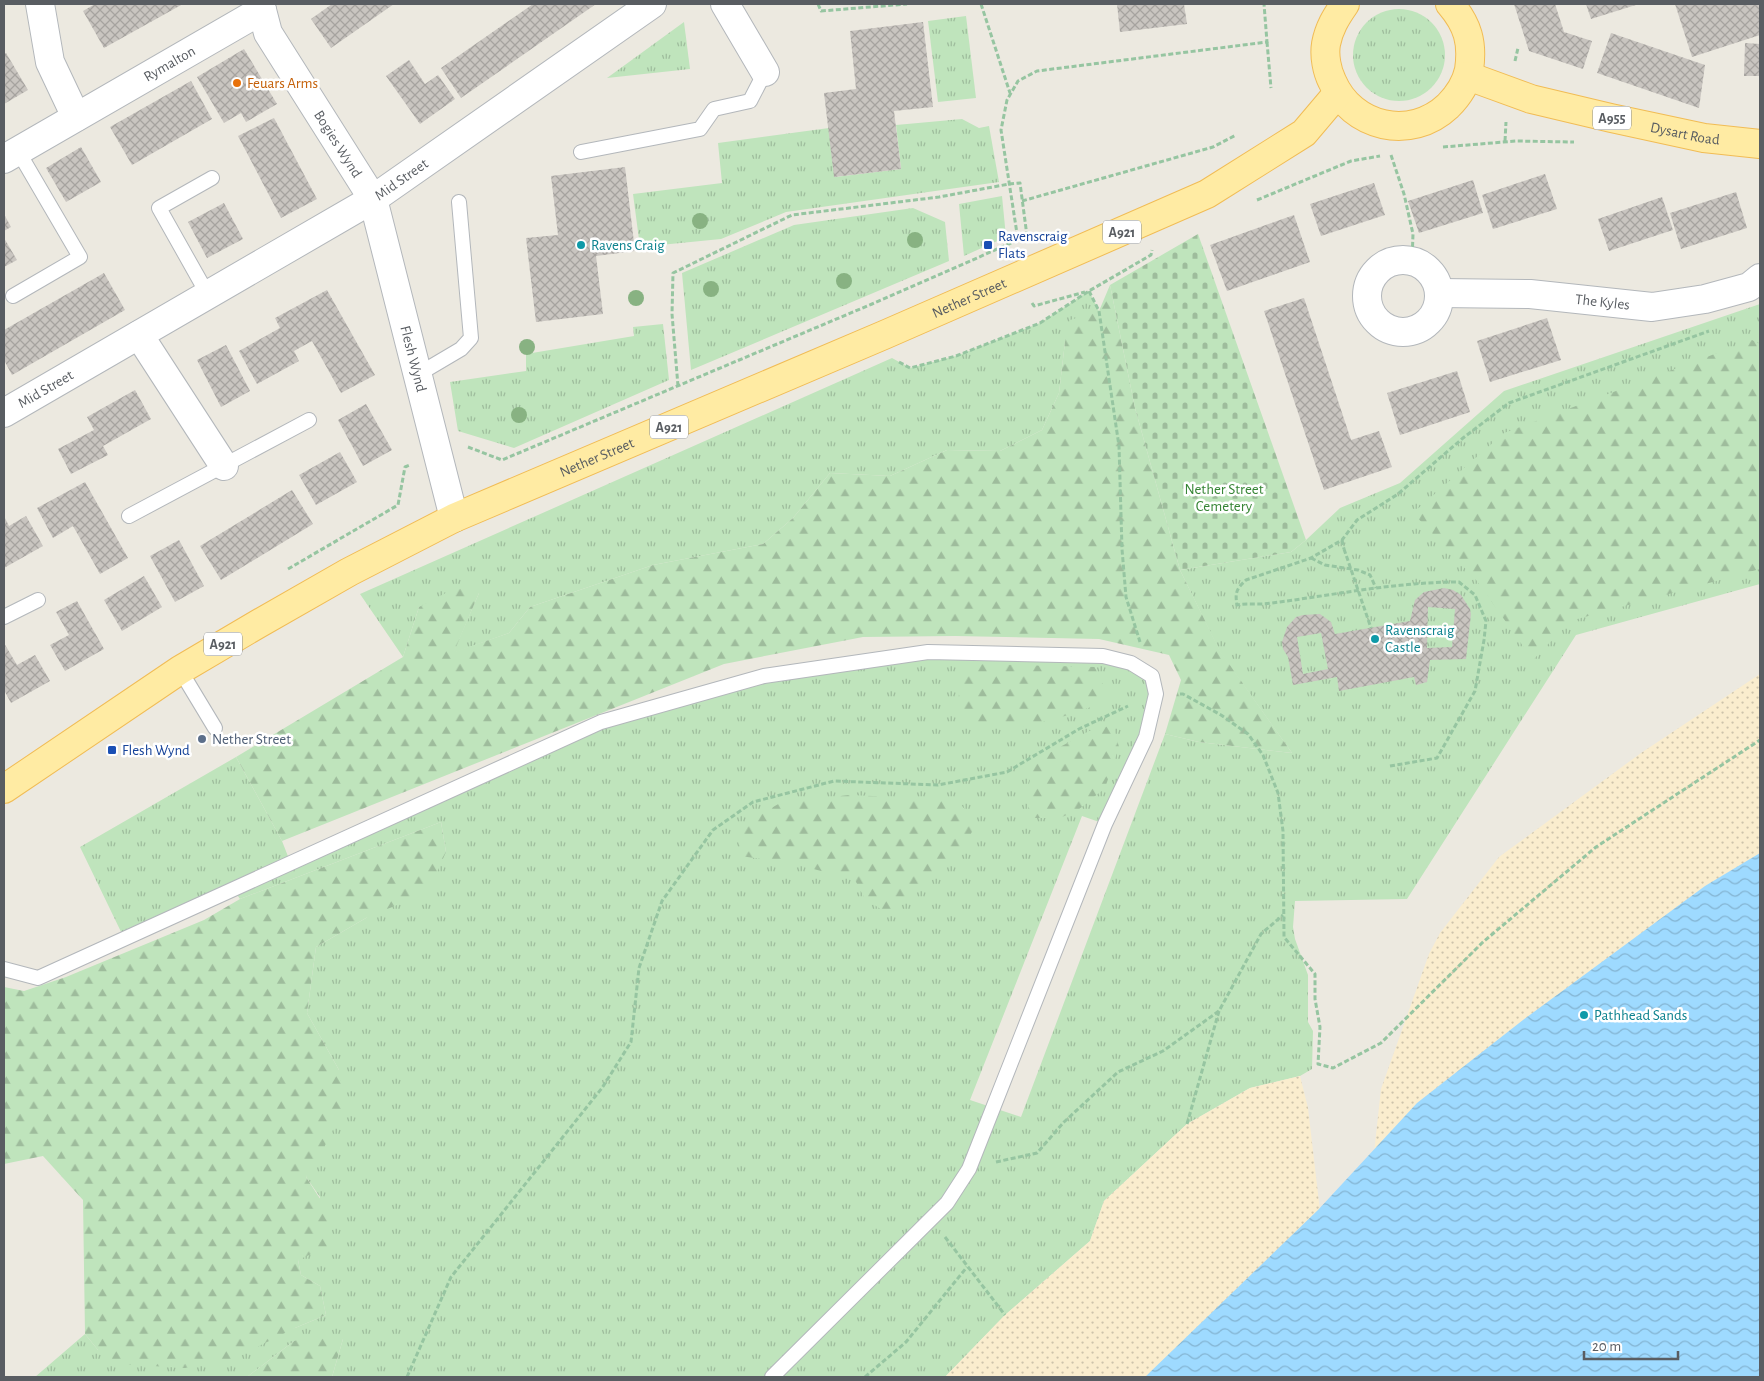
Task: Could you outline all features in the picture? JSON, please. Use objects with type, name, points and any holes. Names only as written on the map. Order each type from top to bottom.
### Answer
[{"type":"main road","points":[[1346,4],[1332,23],[1326,46],[1328,71],[1338,94],[1353,111],[1374,122],[1396,126],[1420,123],[1440,113],[1457,97],[1468,76],[1471,56],[1469,35],[1460,16],[1450,4]]},
{"type":"main road","name":"Dysart Road","points":[[1468,76],[1531,99],[1611,118],[1704,138],[1760,144]]},
{"type":"main road","name":"Nether Street","points":[[4,789],[180,670],[349,572],[454,518],[884,335],[1207,194],[1304,133],[1338,94]]},
{"type":"street","points":[[40,4],[50,62],[76,117]]},
{"type":"street","name":"Mid Street","points":[[4,413],[373,199],[652,4]]},
{"type":"street","points":[[725,4],[765,72]]},
{"type":"street","name":"Rymalton","points":[[11,155],[264,7]]},
{"type":"street","name":"Bogies Wynd","points":[[264,7],[268,33],[373,199]]},
{"type":"street","name":"Flesh Wynd","points":[[373,199],[454,518]]},
{"type":"street","points":[[1401,260],[1412,261],[1431,273],[1439,293],[1438,304],[1434,315],[1427,324],[1417,330],[1406,333],[1394,332],[1375,320],[1369,310],[1368,286],[1373,276],[1390,263],[1401,260]]},
{"type":"street","name":"The Kyles","points":[[1439,293],[1530,294],[1652,307],[1714,297],[1749,287],[1760,278]]},
{"type":"street","points":[[139,335],[224,466]]},
{"type":"lane","points":[[581,152],[700,129],[714,109],[750,101],[765,72]]},
{"type":"lane","points":[[11,155],[80,257],[13,296]]},
{"type":"lane","points":[[208,295],[159,208],[212,178]]},
{"type":"lane","points":[[417,375],[461,349],[471,338],[459,202]]},
{"type":"lane","points":[[130,516],[309,420]]},
{"type":"lane","points":[[4,617],[38,600]]},
{"type":"lane","points":[[4,969],[38,978],[601,722],[764,676],[928,652],[1103,656],[1132,662],[1152,676],[1156,694],[1146,737],[1105,824],[969,1169],[947,1203],[772,1377]]},
{"type":"lane","points":[[180,670],[215,728]]},
{"type":"path","points":[[818,4],[821,11],[907,4]]},
{"type":"path","points":[[981,4],[1010,94]]},
{"type":"path","points":[[1264,4],[1271,88]]},
{"type":"path","points":[[872,304],[1018,240],[1001,130],[1007,100],[1018,81],[1036,71],[1267,42]]},
{"type":"path","points":[[1022,202],[1213,147],[1236,135]]},
{"type":"path","points":[[1436,147],[1516,141],[1579,142]]},
{"type":"path","points":[[1399,153],[1390,154],[1404,194],[1413,234],[1412,261]]},
{"type":"path","points":[[1256,201],[1351,161],[1380,156]]},
{"type":"path","points":[[678,386],[672,314],[673,273],[792,215],[939,197],[1020,183],[1027,236]]},
{"type":"path","points":[[892,358],[910,368],[956,356],[1040,323],[1089,291],[1151,255],[1152,249]]},
{"type":"path","points":[[1029,298],[1034,306],[1089,291]]},
{"type":"path","points":[[1089,291],[1099,311],[1119,446],[1122,549],[1126,597],[1136,633],[1152,676]]},
{"type":"path","points":[[1390,766],[1437,758],[1475,691],[1486,620],[1475,595],[1459,582],[1434,582],[1376,588],[1269,604],[1237,605],[1235,594],[1238,587],[1246,580],[1311,558],[1342,540],[1357,520],[1398,494],[1463,438],[1509,403],[1714,329]]},
{"type":"path","points":[[1342,540],[1370,628]]},
{"type":"path","points":[[1311,558],[1325,565],[1358,570],[1370,575],[1376,588]]},
{"type":"path","points":[[407,1377],[451,1277],[602,1088],[631,1042],[639,968],[662,901],[713,830],[753,802],[834,780],[938,785],[1007,772],[1079,729],[1156,694],[1183,694],[1220,715],[1248,734],[1263,755],[1278,793],[1283,831],[1284,937],[1315,974],[1315,999],[1320,1027],[1318,1064],[1333,1068],[1380,1043],[1483,942],[1596,847],[1760,740]]},
{"type":"path","points":[[1187,1124],[1219,1011],[1261,934],[1283,915]]},
{"type":"path","points":[[969,1169],[1037,1153],[1064,1122],[1118,1072],[1163,1051],[1219,1011]]},
{"type":"path","points":[[931,1218],[1005,1315]]},
{"type":"path","points":[[865,1377],[906,1342],[967,1267]]},
{"type":"green space","points":[[1399,9],[1417,13],[1431,23],[1441,37],[1445,55],[1441,73],[1431,87],[1417,97],[1399,101],[1381,97],[1367,87],[1357,73],[1353,55],[1357,37],[1367,23],[1381,13]]},
{"type":"green space","points":[[966,16],[976,98],[938,102],[928,21]]},
{"type":"green space","points":[[684,22],[690,69],[607,78]]},
{"type":"green space","points":[[962,119],[979,128],[989,126],[999,182],[786,212],[721,239],[640,247],[633,194],[722,183],[718,143],[829,128],[835,177],[901,169],[896,125]]},
{"type":"green space","points":[[1002,196],[1006,237],[964,256],[959,204]]},
{"type":"green space","points":[[913,208],[945,222],[949,261],[691,370],[682,273],[794,225]]},
{"type":"green space","name":"Nether Street Cemetery","points":[[1198,234],[1306,540],[1291,552],[1180,570],[1135,408],[1110,285]]},
{"type":"green space","points":[[1110,285],[1135,408],[1180,570],[1220,651],[1292,753],[1199,742],[1165,734],[1181,680],[1169,655],[1099,639],[955,636],[863,637],[724,664],[282,841],[236,757],[403,657],[419,607],[459,586],[479,593],[454,652],[509,633],[530,607],[653,565],[763,544],[793,518],[830,473],[890,476],[947,450],[1000,451],[1042,430],[1059,393],[1065,342],[1070,320],[1099,311]]},
{"type":"green space","points":[[1089,291],[1099,311],[1065,342],[1059,393],[1042,430],[1000,451],[947,450],[890,476],[830,473],[793,518],[763,544],[653,565],[530,607],[509,633],[453,653],[479,593],[419,607],[403,657],[360,594],[892,358],[910,368],[956,356],[1040,323]]},
{"type":"green space","points":[[1760,304],[1760,584],[1576,635],[1407,899],[1295,901],[1293,927],[1295,939],[1308,975],[1308,1022],[1313,1031],[1312,1069],[1300,1076],[1250,1088],[1187,1124],[1104,1201],[1090,1241],[1005,1315],[945,1377],[332,1377],[343,1339],[294,1341],[247,1377],[35,1377],[85,1334],[98,1350],[295,1328],[326,1315],[320,1286],[301,1275],[298,1260],[320,1197],[306,1177],[339,1070],[307,1013],[316,947],[366,918],[446,852],[441,822],[240,899],[233,889],[124,938],[80,847],[236,757],[282,841],[291,864],[601,722],[764,676],[928,652],[1103,656],[1152,676],[1156,694],[1105,824],[1082,816],[970,1100],[1021,1117],[1165,734],[1199,742],[1292,753],[1220,652],[1180,570],[1291,552],[1340,508],[1400,483],[1504,391]]},
{"type":"green space","points":[[663,324],[669,380],[514,448],[458,431],[450,382],[526,371],[526,354],[634,336],[633,327]]},
{"type":"green space","points":[[1752,340],[1760,344],[1760,569],[1570,621],[1533,660],[1477,581],[1413,513],[1504,433]]},
{"type":"green space","points":[[973,664],[1095,667],[1108,696],[1091,707],[1065,716],[1016,728],[968,723],[957,706],[963,670]]},
{"type":"green space","points":[[1113,725],[1119,747],[1105,788],[1078,810],[1060,818],[1034,818],[1026,802],[1033,762],[1089,731]]},
{"type":"green space","points":[[849,795],[918,798],[959,803],[977,822],[962,851],[923,886],[887,913],[865,899],[855,880],[791,863],[740,856],[737,828],[780,803]]},
{"type":"green space","points":[[441,822],[446,852],[428,892],[366,918],[316,947],[307,1013],[339,1070],[345,1105],[327,1142],[306,1177],[333,1219],[327,1247],[298,1260],[301,1275],[320,1286],[326,1315],[235,1358],[185,1368],[120,1364],[98,1350],[85,1334],[83,1200],[43,1156],[4,1164],[4,987],[24,991],[66,977],[204,920],[240,899]]},
{"type":"green space","points":[[323,1332],[343,1339],[332,1377],[247,1377],[294,1341]]},
{"type":"sand","name":"Pathhead Sands","points":[[1760,674],[1760,1234],[1535,1377],[945,1377],[1005,1315],[1090,1241],[1104,1201],[1187,1124],[1250,1088],[1300,1076],[1308,1108],[1322,1228],[1368,1208],[1381,1089],[1429,954],[1440,933],[1499,857],[1641,753]]},
{"type":"water","points":[[1760,853],[1760,1377],[1145,1377],[1318,1210],[1417,1103],[1523,1020],[1705,886]]},
{"type":"building","points":[[95,4],[183,4],[104,48],[83,11]]},
{"type":"building","points":[[332,4],[394,4],[331,48],[311,19]]},
{"type":"building","points":[[533,4],[596,4],[461,98],[441,68]]},
{"type":"building","points":[[1117,4],[1184,4],[1187,24],[1120,32]]},
{"type":"building","points":[[1514,4],[1555,4],[1564,32],[1592,41],[1583,69],[1529,51]]},
{"type":"building","points":[[1586,4],[1639,4],[1591,19]]},
{"type":"building","points":[[1675,4],[1760,4],[1760,35],[1692,57]]},
{"type":"building","points":[[923,22],[933,107],[894,111],[901,169],[834,177],[824,93],[856,89],[850,31]]},
{"type":"building","points":[[1611,33],[1705,65],[1699,108],[1597,73]]},
{"type":"building","points":[[1745,43],[1760,44],[1760,76],[1744,76]]},
{"type":"building","points":[[244,49],[277,104],[246,122],[241,113],[224,123],[197,77]]},
{"type":"building","points":[[6,53],[28,90],[4,104],[4,54]]},
{"type":"building","points":[[409,60],[425,84],[438,75],[455,99],[420,124],[386,76]]},
{"type":"building","points":[[191,81],[212,119],[132,165],[110,127]]},
{"type":"building","points":[[274,118],[317,199],[281,218],[238,136]]},
{"type":"building","points":[[81,147],[101,182],[66,202],[46,168]]},
{"type":"building","name":"Ravens Craig","points":[[625,167],[635,251],[596,256],[603,314],[536,322],[526,238],[558,235],[551,176]]},
{"type":"building","points":[[1545,174],[1557,209],[1493,229],[1482,195]]},
{"type":"building","points":[[1473,180],[1483,213],[1419,233],[1408,201]]},
{"type":"building","points":[[1374,183],[1385,215],[1321,236],[1310,204]]},
{"type":"building","points":[[1736,192],[1747,228],[1681,249],[1670,213]]},
{"type":"building","points":[[1662,197],[1673,230],[1609,251],[1598,219]]},
{"type":"building","points":[[224,203],[243,239],[207,258],[188,222]]},
{"type":"building","points":[[4,214],[11,227],[4,231]]},
{"type":"building","points":[[1294,215],[1310,262],[1227,291],[1210,245]]},
{"type":"building","points":[[4,238],[17,260],[4,267]]},
{"type":"building","points":[[104,273],[125,310],[12,375],[4,360],[4,330]]},
{"type":"building","points":[[327,290],[375,375],[341,393],[312,341],[294,351],[299,361],[257,384],[239,351],[280,328],[275,318]]},
{"type":"building","points":[[1304,298],[1351,440],[1379,431],[1392,467],[1324,490],[1264,311]]},
{"type":"building","points":[[1547,318],[1561,360],[1490,382],[1477,341]]},
{"type":"building","points":[[226,345],[250,391],[221,407],[197,360]]},
{"type":"building","points":[[1457,371],[1470,412],[1400,435],[1387,393]]},
{"type":"building","points":[[135,390],[151,419],[103,446],[108,455],[71,474],[58,449],[94,430],[87,417]]},
{"type":"building","points":[[366,404],[392,450],[363,466],[338,420]]},
{"type":"building","points":[[340,452],[357,482],[316,505],[299,475]]},
{"type":"building","points":[[85,482],[128,558],[100,574],[73,526],[53,538],[37,508]]},
{"type":"building","points":[[292,490],[313,524],[221,580],[200,546]]},
{"type":"building","points":[[4,516],[9,526],[26,516],[43,546],[4,568]]},
{"type":"building","points":[[179,540],[204,586],[175,602],[150,556]]},
{"type":"building","points":[[144,576],[162,607],[122,631],[104,600]]},
{"type":"building","name":"Ravenscraig Castle","points":[[1444,588],[1453,590],[1461,595],[1470,609],[1466,659],[1430,660],[1427,682],[1416,685],[1414,677],[1339,691],[1337,677],[1293,685],[1288,657],[1283,649],[1282,642],[1287,627],[1296,617],[1320,614],[1331,622],[1335,634],[1410,621],[1415,600],[1424,592]],"holes":[[[1428,607],[1455,609],[1452,647],[1427,648]],[[1321,633],[1328,669],[1303,674],[1297,637]]]},
{"type":"building","points":[[77,601],[104,649],[65,671],[50,645],[69,635],[56,612]]},
{"type":"building","points":[[4,643],[17,665],[35,655],[50,681],[11,703],[4,690]]},
{"type":"place","name":"Feuars Arms","points":[[237,83]]},
{"type":"place","name":"Ravens Craig","points":[[581,245]]},
{"type":"place","name":"Ravenscraig Flats","points":[[988,245]]},
{"type":"place","name":"Ravenscraig Castle","points":[[1375,639]]},
{"type":"place","name":"Nether Street","points":[[202,739]]},
{"type":"place","name":"Flesh Wynd","points":[[112,750]]},
{"type":"place","name":"Pathhead Sands","points":[[1584,1015]]}]
